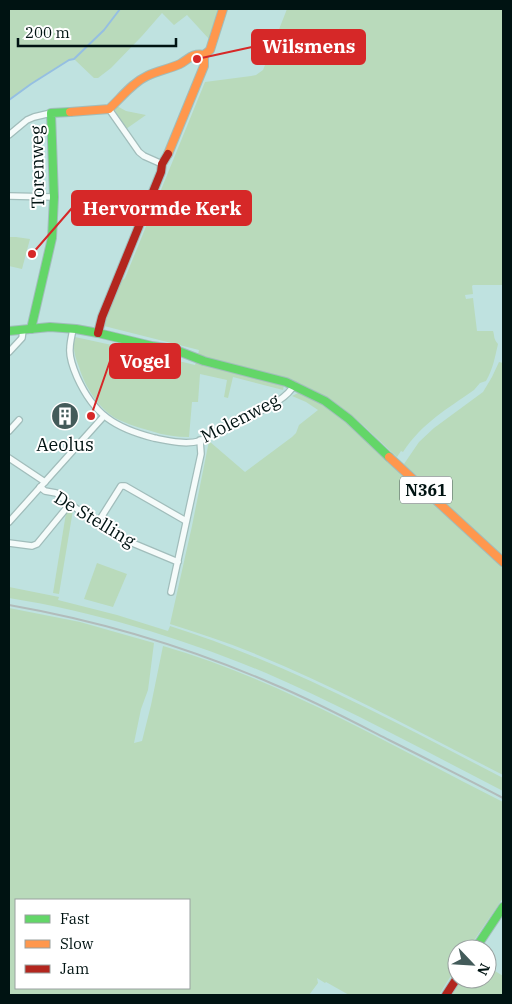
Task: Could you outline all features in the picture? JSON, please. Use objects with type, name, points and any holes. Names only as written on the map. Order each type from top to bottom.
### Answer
[{"type":"street","points":[[162,164],[139,152],[109,109],[146,76],[178,64],[193,55],[204,55],[210,50],[223,9]]},
{"type":"street","points":[[98,333],[102,317],[161,172],[162,164],[167,157],[205,63],[204,55]]},
{"type":"street","name":"Torenweg","points":[[31,329],[50,250],[52,231],[54,197],[51,113],[109,109]]},
{"type":"street","points":[[9,135],[27,120],[51,113]]},
{"type":"street","points":[[9,196],[54,197]]},
{"type":"street","name":"N361","points":[[9,331],[57,328],[98,333],[152,346],[182,357],[294,385],[325,401],[349,419],[503,562]]},
{"type":"street","name":"Molenweg","points":[[73,329],[70,348],[75,371],[83,390],[93,405],[104,416],[119,426],[170,442],[200,440],[266,408],[287,395],[294,385]]},
{"type":"street","points":[[9,352],[21,340],[23,330]]},
{"type":"street","points":[[9,522],[104,416]]},
{"type":"street","points":[[9,431],[19,420]]},
{"type":"street","points":[[171,592],[201,454],[200,440]]},
{"type":"street","name":"De Stelling","points":[[9,458],[43,484],[45,490],[56,493],[69,505],[97,524],[130,542],[178,562]]},
{"type":"street","points":[[97,524],[121,486],[126,486],[186,522]]},
{"type":"street","points":[[9,543],[32,546],[37,544],[69,505]]},
{"type":"street","points":[[482,939],[503,907]]},
{"type":"green space","points":[[9,9],[219,9],[209,39],[187,15],[174,25],[162,13],[111,68],[98,78],[94,78],[74,59],[69,60],[9,100]]},
{"type":"green space","points":[[287,9],[503,9],[503,285],[473,285],[473,294],[465,295],[466,299],[473,298],[477,331],[493,331],[498,344],[496,354],[486,381],[480,383],[474,390],[427,425],[397,457],[358,420],[341,407],[322,395],[291,380],[198,355],[199,350],[104,326],[118,284],[125,278],[205,82],[256,75],[263,70]]},
{"type":"green space","points":[[117,106],[126,111],[146,115],[126,129],[115,111]]},
{"type":"green space","points":[[9,237],[30,239],[22,269],[9,266]]},
{"type":"green space","points":[[75,337],[195,365],[196,362],[284,385],[283,390],[233,377],[228,398],[224,397],[227,380],[200,374],[198,402],[192,402],[189,437],[160,434],[117,419],[104,409],[85,382],[75,356]]},
{"type":"green space","points":[[499,362],[503,363],[503,557],[404,464],[419,442],[434,428],[483,392]]},
{"type":"green space","points":[[300,392],[315,399],[339,416],[503,565],[503,775],[380,711],[317,681],[243,649],[170,624],[209,441],[245,472],[292,437],[299,425],[318,410],[292,396]]},
{"type":"green space","points":[[67,507],[73,510],[59,594],[53,593]]},
{"type":"green space","points":[[97,563],[127,574],[113,607],[84,599]]},
{"type":"green space","points":[[9,587],[59,597],[58,600],[117,615],[168,631],[170,626],[256,657],[340,695],[503,778],[503,791],[356,715],[266,673],[204,649],[140,628],[75,611],[9,598]]},
{"type":"green space","points":[[9,608],[80,622],[154,643],[148,690],[141,709],[134,743],[142,741],[163,646],[208,660],[294,696],[503,802],[503,898],[475,939],[447,939],[447,982],[439,995],[349,995],[317,978],[318,983],[309,995],[9,995]]},
{"type":"green space","points":[[497,972],[503,976],[503,995],[450,995],[454,989],[497,989]]},
{"type":"waterway","points":[[9,100],[69,60],[74,59],[104,30],[120,9]]},
{"type":"railway","points":[[9,605],[110,627],[209,658],[317,703],[503,798]]},
{"type":"traffic: fast","points":[[31,329],[52,238],[54,197],[51,113],[70,112]]},
{"type":"traffic: fast","points":[[9,331],[50,327],[98,333],[173,349],[204,361],[286,382],[325,401],[349,419],[389,457]]},
{"type":"traffic: fast","points":[[482,939],[503,907]]},
{"type":"traffic: slow","points":[[168,154],[204,66],[204,55],[210,50],[223,9]]},
{"type":"traffic: slow","points":[[70,112],[109,109],[142,79],[180,64],[194,56],[204,55]]},
{"type":"traffic: slow","points":[[389,457],[503,562]]},
{"type":"traffic: jam","points":[[98,333],[102,317],[161,172],[162,164],[168,154]]},
{"type":"traffic: jam","points":[[446,995],[450,989]]},
{"type":"place","name":"Wilsmens","points":[[197,59]]},
{"type":"place","name":"Hervormde Kerk","points":[[32,254]]},
{"type":"place","name":"Aeolus","points":[[65,416]]},
{"type":"place","name":"Vogel","points":[[91,416]]}]
